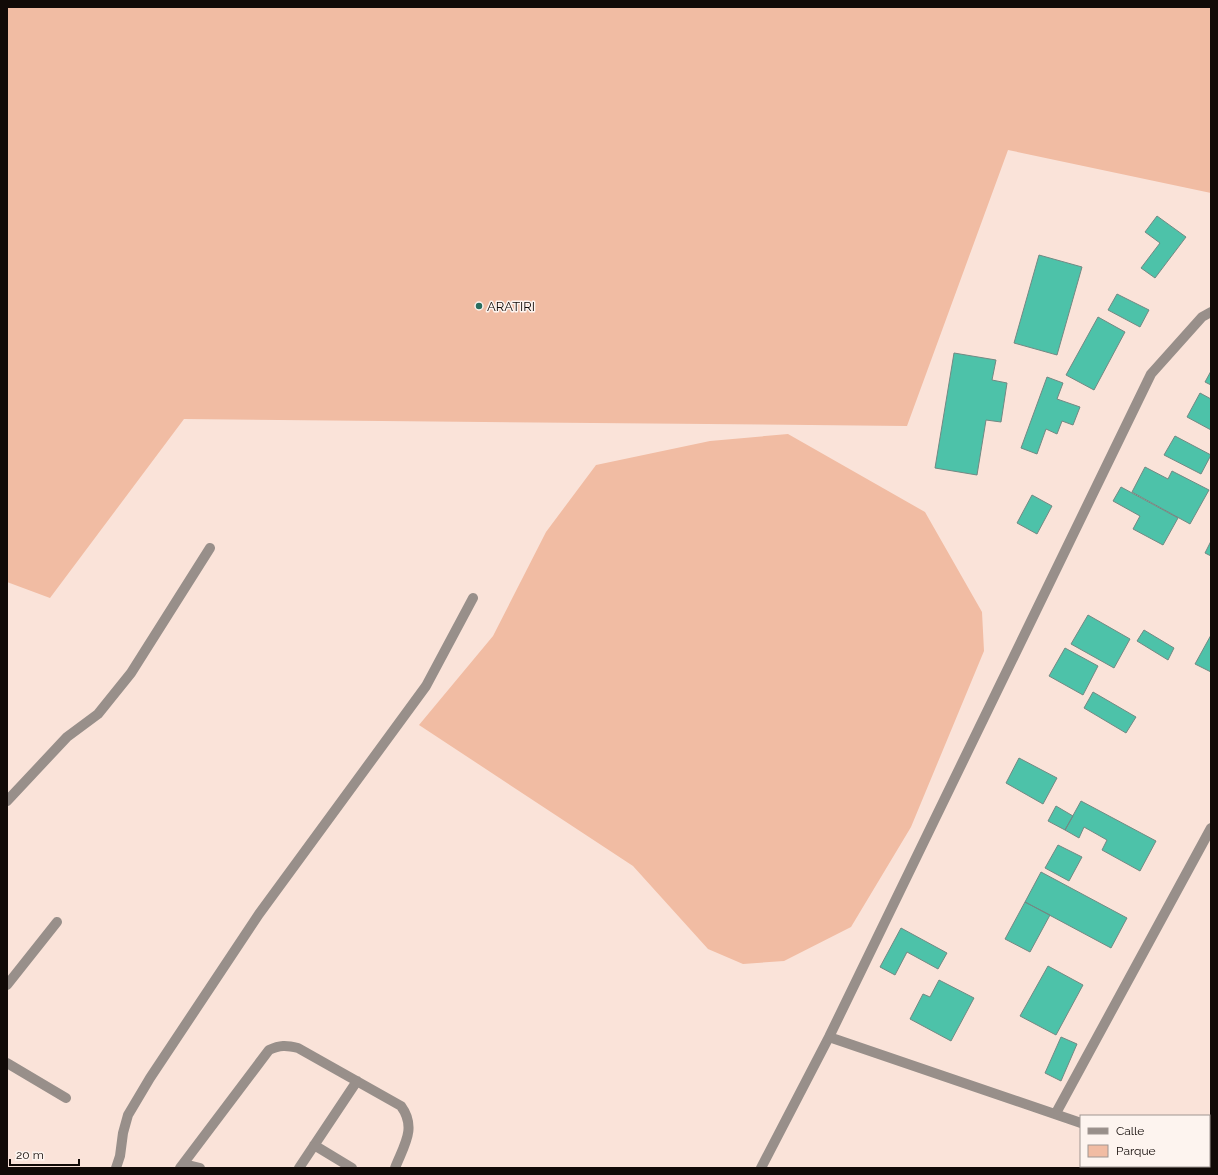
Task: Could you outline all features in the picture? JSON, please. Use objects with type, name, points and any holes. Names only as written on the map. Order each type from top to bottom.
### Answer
[{"type":"street","points":[[761,1168],[829,1037],[1150,374],[1202,317],[1211,312]]},
{"type":"street","points":[[7,801],[67,737],[98,714],[126,679],[210,548]]},
{"type":"street","points":[[116,1168],[120,1156],[123,1133],[128,1115],[150,1078],[259,914],[426,686],[473,598]]},
{"type":"street","points":[[1056,1113],[1211,828]]},
{"type":"street","points":[[7,985],[57,922]]},
{"type":"street","points":[[829,1037],[1056,1113],[1080,1123]]},
{"type":"street","points":[[182,1166],[270,1050],[278,1046],[286,1045],[298,1048],[401,1106],[407,1114],[409,1123],[408,1137],[395,1168]]},
{"type":"street","points":[[7,1063],[66,1098]]},
{"type":"street","points":[[299,1168],[357,1081]]},
{"type":"street","points":[[314,1145],[352,1168]]},
{"type":"street","points":[[182,1166],[200,1168]]},
{"type":"green space","name":"ARATIRI","points":[[7,7],[1211,7],[1211,193],[1008,150],[907,426],[184,419],[50,598],[7,582]]},
{"type":"green space","points":[[788,434],[925,512],[982,612],[984,651],[911,827],[851,927],[784,961],[743,964],[708,949],[633,866],[419,725],[493,636],[546,532],[596,465],[710,441]]},
{"type":"building","points":[[1157,216],[1186,237],[1155,278],[1141,268],[1160,243],[1145,232]]},
{"type":"building","points":[[1039,255],[1082,267],[1057,355],[1014,343]]},
{"type":"building","points":[[1117,294],[1149,310],[1140,327],[1108,310]]},
{"type":"building","points":[[1098,317],[1125,332],[1094,390],[1066,375]]},
{"type":"building","points":[[954,353],[996,360],[992,380],[1007,383],[1001,422],[986,420],[977,475],[935,468]]},
{"type":"building","points":[[1211,371],[1211,385],[1205,382]]},
{"type":"building","points":[[1047,377],[1063,383],[1057,399],[1080,407],[1073,425],[1062,421],[1057,434],[1046,429],[1037,454],[1021,448]]},
{"type":"building","points":[[1200,393],[1211,399],[1211,430],[1187,417]]},
{"type":"building","points":[[1175,436],[1211,455],[1201,474],[1164,455]]},
{"type":"building","points":[[1145,467],[1168,479],[1172,471],[1209,490],[1190,524],[1132,492]]},
{"type":"building","points":[[1121,487],[1178,518],[1163,545],[1133,529],[1140,516],[1113,501]]},
{"type":"building","points":[[1032,495],[1052,506],[1037,534],[1017,523]]},
{"type":"building","points":[[1211,541],[1211,556],[1205,553]]},
{"type":"building","points":[[1088,615],[1130,639],[1114,668],[1071,644]]},
{"type":"building","points":[[1144,630],[1174,648],[1168,660],[1137,641]]},
{"type":"building","points":[[1211,635],[1211,672],[1195,664]]},
{"type":"building","points":[[1065,648],[1098,666],[1083,695],[1049,676]]},
{"type":"building","points":[[1093,692],[1136,717],[1126,733],[1084,708]]},
{"type":"building","points":[[1019,758],[1057,778],[1043,804],[1006,783]]},
{"type":"building","points":[[1081,801],[1156,841],[1140,871],[1102,850],[1107,840],[1084,827],[1079,838],[1065,830]]},
{"type":"building","points":[[1056,806],[1073,816],[1065,830],[1048,821]]},
{"type":"building","points":[[1058,845],[1082,857],[1069,881],[1045,868]]},
{"type":"building","points":[[1041,872],[1127,918],[1111,948],[1025,902]]},
{"type":"building","points":[[1025,902],[1050,915],[1030,952],[1005,939]]},
{"type":"building","points":[[901,928],[947,953],[938,969],[907,952],[895,975],[880,967]]},
{"type":"building","points":[[1048,966],[1083,985],[1056,1035],[1020,1016]]},
{"type":"building","points":[[939,980],[974,998],[951,1041],[910,1019],[923,994],[930,997]]},
{"type":"building","points":[[1061,1037],[1077,1044],[1061,1081],[1045,1073]]},
{"type":"place","name":"ARATIRI","points":[[479,306]]}]
